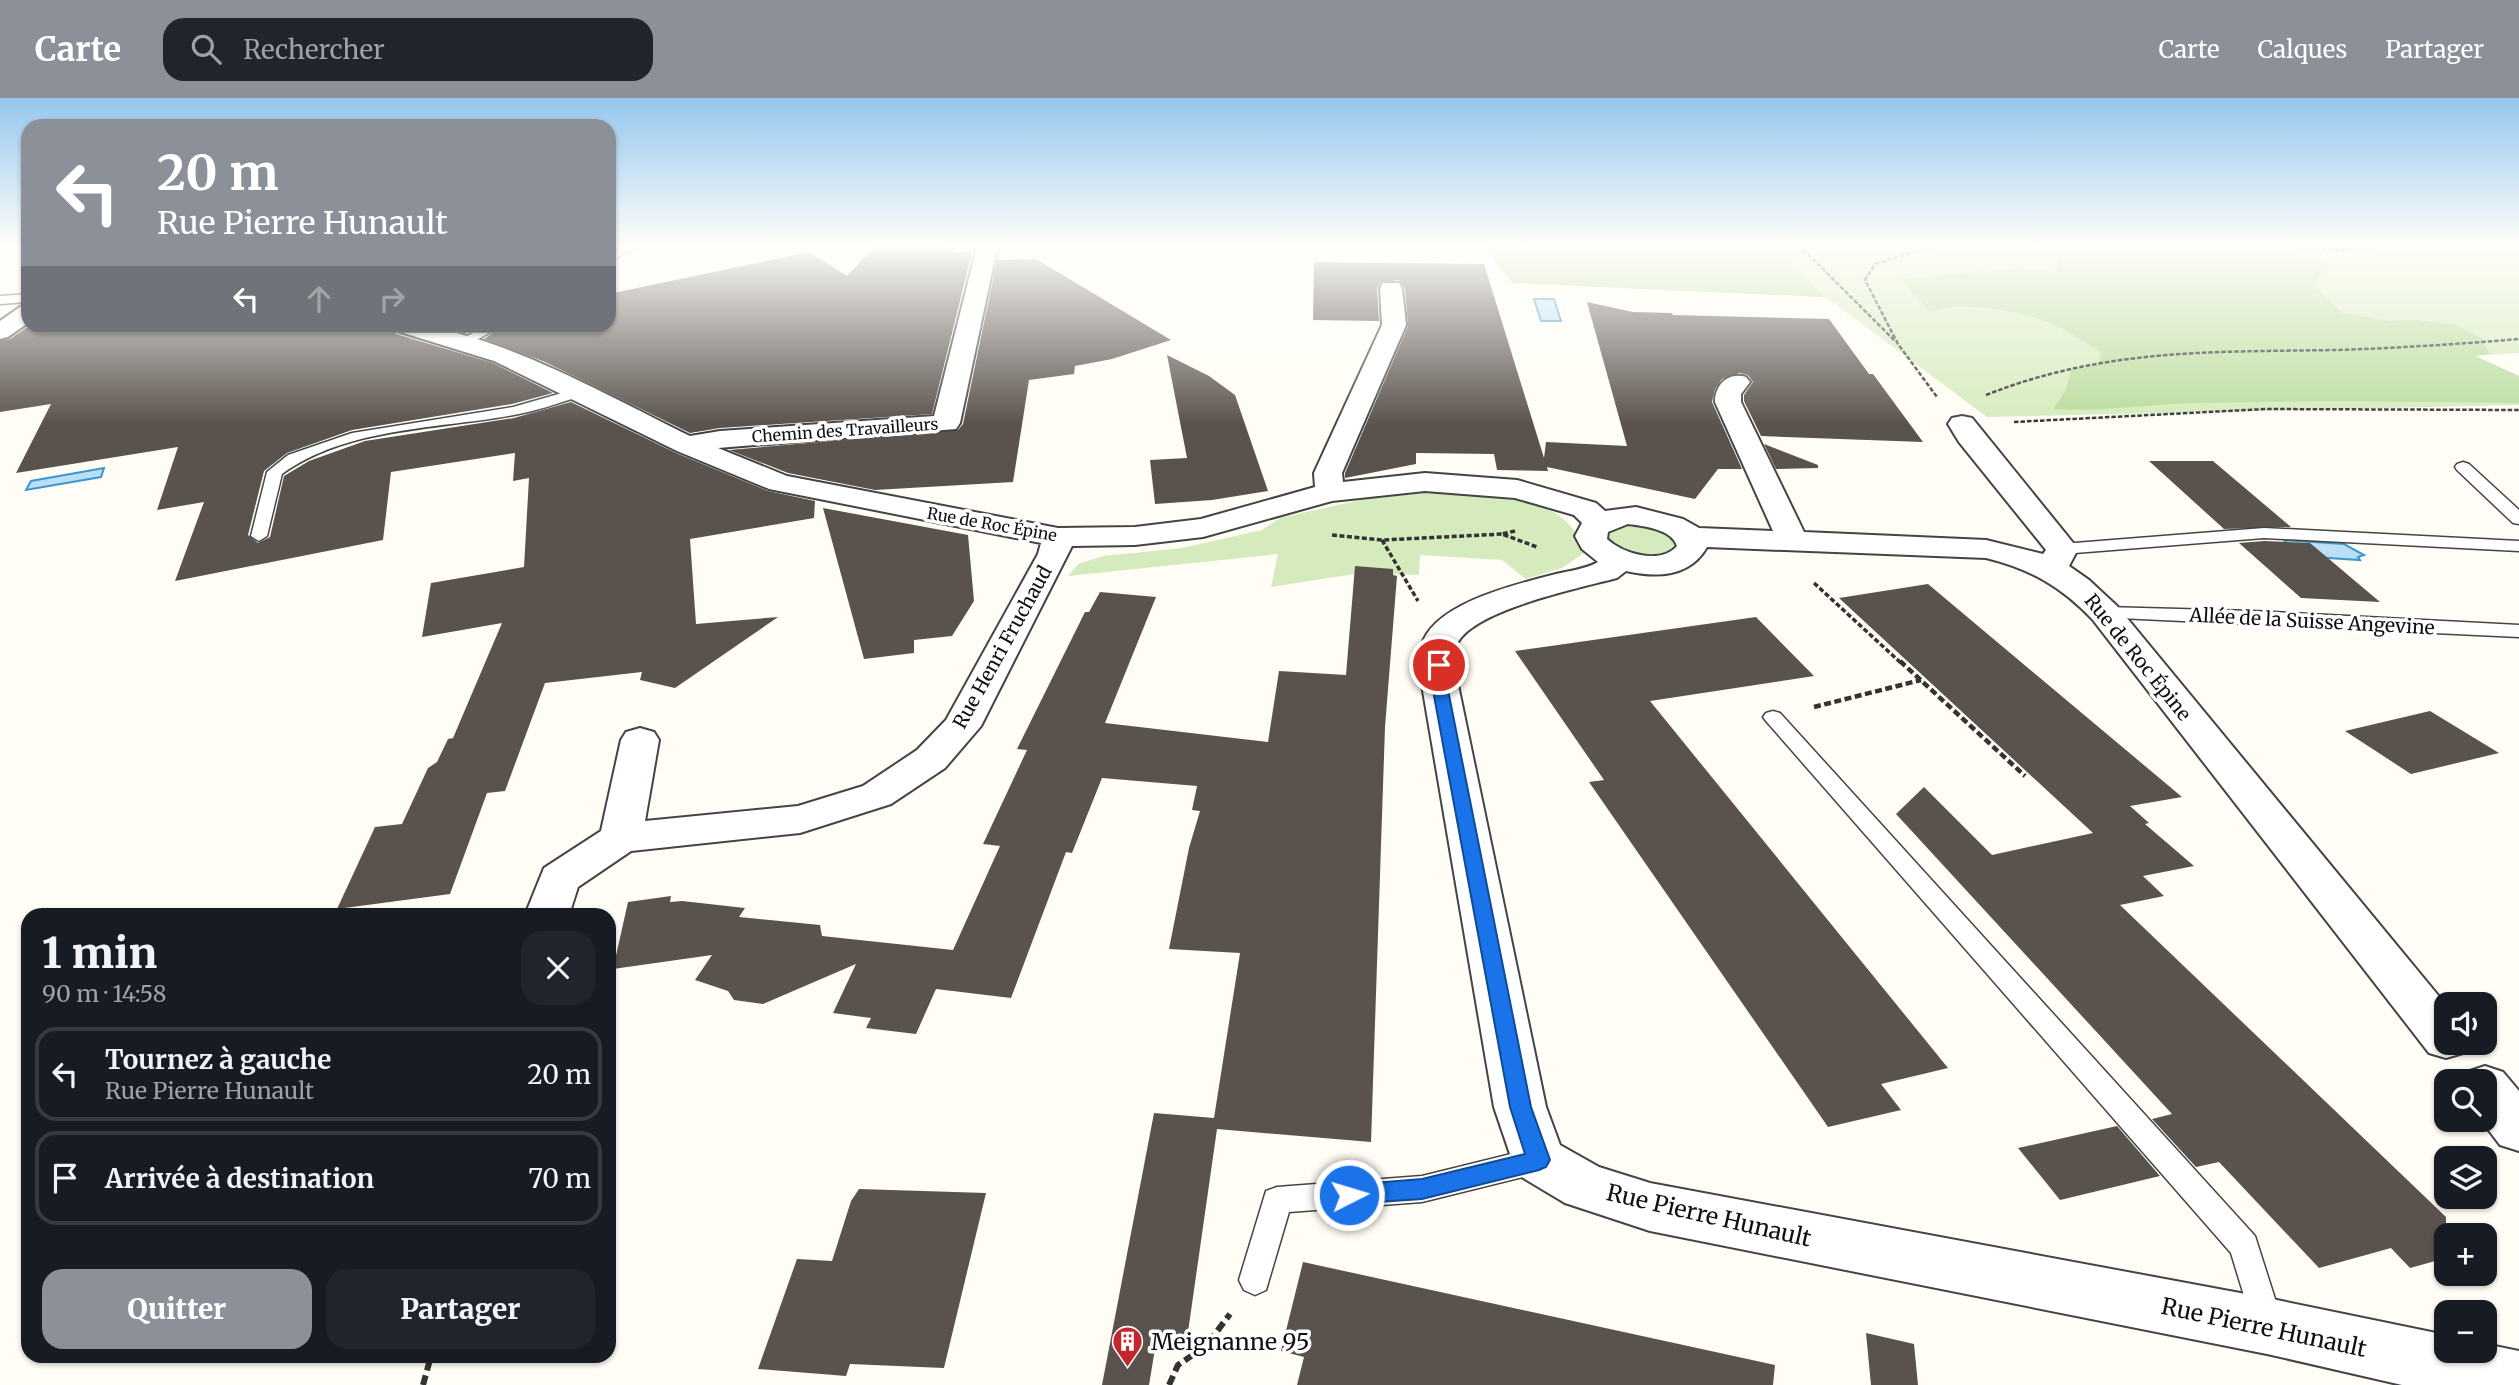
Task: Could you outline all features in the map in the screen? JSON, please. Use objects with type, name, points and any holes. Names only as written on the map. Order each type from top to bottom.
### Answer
[{"type":"street","name":"Chemin des Travailleurs","points":[[687,445],[720,439],[946,423],[973,305]]},
{"type":"street","points":[[1330,492],[1328,473],[1394,325],[1392,305]]},
{"type":"street","points":[[0,332],[21,317]]},
{"type":"street","name":"Rue de Roc Épine","points":[[430,333],[503,356],[687,445],[779,483],[1058,537],[1135,536],[1203,528],[1330,492],[1425,481],[1517,489],[1585,509],[1609,541]]},
{"type":"street","points":[[1737,382],[1728,393],[1728,402],[1800,558]]},
{"type":"street","points":[[1962,424],[2057,558]]},
{"type":"street","points":[[1539,1160],[1520,1107],[1440,685],[1439,644],[1454,622],[1496,603],[1606,570],[1609,541],[1612,517],[1647,517],[1680,528],[1690,537],[1692,545],[1690,553],[1669,564],[1635,564],[1609,541]]},
{"type":"street","name":"Rue Henri Fruchaud","points":[[549,908],[559,879],[621,838],[800,819],[877,795],[931,759],[962,726],[1054,554],[1058,537]]},
{"type":"street","name":"Rue de Roc Épine","points":[[1690,537],[1800,558],[1986,549],[2034,560],[2057,558],[2105,613],[2434,1024]]},
{"type":"street","points":[[621,838],[640,740]]},
{"type":"street","name":"Rue de Roc Épine","points":[[2460,1055],[2501,1103]]},
{"type":"street","name":"Rue Pierre Hunault","points":[[1539,1160],[1584,1186],[1650,1207],[2267,1326],[2519,1381]]},
{"type":"lane","points":[[463,342],[481,333]]},
{"type":"lane","points":[[259,536],[275,472],[301,454],[361,437],[517,410],[576,393]]},
{"type":"lane","points":[[2463,467],[2519,519]]},
{"type":"lane","points":[[2057,558],[2264,533],[2519,546]]},
{"type":"lane","name":"Allée de la Suisse Angevine","points":[[2105,613],[2253,617],[2519,631]]},
{"type":"lane","points":[[1773,717],[2244,1246],[2267,1326]]},
{"type":"lane","points":[[1255,1280],[1277,1200],[1422,1189],[1539,1160]]},
{"type":"path","points":[[1859,305],[1898,344]]},
{"type":"path","points":[[1878,305],[1898,344],[1940,402],[1962,424],[2249,408],[2351,406],[2519,410]]},
{"type":"path","points":[[1980,398],[2035,375],[2072,366],[2116,360],[2199,353],[2351,349],[2519,339]]},
{"type":"path","points":[[1321,533],[1382,540],[1502,534]]},
{"type":"path","points":[[1382,540],[1420,604]]},
{"type":"path","points":[[1800,558],[1922,680],[2025,776]]},
{"type":"path","points":[[1773,717],[1922,680]]},
{"type":"path","points":[[1169,1385],[1171,1373],[1183,1358],[1205,1346],[1255,1280]]},
{"type":"path","points":[[423,1385],[429,1363]]},
{"type":"green space","points":[[1837,305],[2519,305],[2519,353],[2475,356],[2519,376],[2519,405],[1987,417]]},
{"type":"green space","points":[[1923,305],[2334,305],[2342,313],[2389,321],[2417,320],[2457,325],[2481,338],[2490,354],[2475,356],[2519,376],[2519,403],[2238,402],[2053,409],[2066,390],[2071,370],[2098,365],[2101,352],[2055,325],[2021,314],[1972,307],[1929,312]]},
{"type":"green space","points":[[1423,493],[1506,496],[1546,508],[1562,518],[1576,533],[1584,553],[1562,568],[1526,579],[1502,560],[1420,555],[1419,575],[1354,574],[1271,587],[1278,554],[1068,576],[1078,564],[1103,556],[1182,548],[1262,530],[1280,518],[1365,499]]},
{"type":"green space","points":[[1614,523],[1658,526],[1672,535],[1676,543],[1668,552],[1638,556],[1611,546],[1602,531]]},
{"type":"water","points":[[1536,305],[1556,305],[1561,321],[1541,321]]},
{"type":"water","points":[[104,468],[101,477],[26,490],[31,481]]},
{"type":"water","points":[[2284,540],[2344,544],[2364,555],[2358,557],[2360,560],[2298,556]]},
{"type":"building","points":[[616,305],[959,305],[932,414],[720,428],[690,433],[545,362],[484,339],[493,333],[616,333]]},
{"type":"building","points":[[988,305],[1113,305],[1171,340],[1112,359],[1075,366],[1074,374],[1029,380],[1013,482],[875,490],[788,473],[729,450],[958,430],[963,424]]},
{"type":"building","points":[[1313,305],[1378,305],[1379,321],[1313,320]]},
{"type":"building","points":[[1406,305],[1497,305],[1544,458],[1546,442],[1627,446],[1588,305],[1673,315],[1829,319],[1923,442],[1761,436],[1744,401],[1744,395],[1753,382],[1748,375],[1740,373],[1722,379],[1715,389],[1712,402],[1742,469],[1718,469],[1695,499],[1547,467],[1548,471],[1497,470],[1494,454],[1416,453],[1416,464],[1345,478],[1408,326]]},
{"type":"building","points":[[21,331],[395,333],[493,363],[553,393],[512,404],[352,430],[287,453],[264,471],[248,535],[258,543],[270,537],[284,476],[309,461],[365,441],[514,418],[571,402],[676,453],[768,491],[815,501],[814,518],[690,539],[696,624],[778,617],[675,688],[640,680],[642,672],[545,683],[505,791],[487,793],[450,894],[337,908],[375,827],[402,824],[428,768],[437,762],[448,739],[453,738],[502,623],[422,637],[431,583],[524,567],[529,478],[513,481],[515,453],[391,472],[383,540],[175,581],[204,502],[157,510],[178,447],[16,473],[51,404],[0,412],[0,341],[10,339]]},
{"type":"building","points":[[1167,355],[1209,376],[1235,395],[1268,491],[1212,500],[1155,504],[1150,460],[1187,458]]},
{"type":"building","points":[[1764,444],[1818,465],[1818,468],[1776,469]]},
{"type":"building","points":[[2149,461],[2213,461],[2291,527],[2224,529]]},
{"type":"building","points":[[823,508],[968,535],[974,601],[952,636],[914,640],[914,653],[864,659]]},
{"type":"building","points":[[2239,543],[2310,543],[2380,602],[2301,598]]},
{"type":"building","points":[[1355,566],[1393,569],[1393,575],[1397,576],[1385,727],[1371,1142],[1217,1129],[1186,1346],[1156,1343],[1149,1385],[1102,1385],[1154,1113],[1214,1118],[1240,953],[1169,949],[1189,848],[1200,811],[1192,810],[1197,786],[1102,778],[1072,853],[1066,852],[1011,998],[936,989],[916,1034],[866,1028],[871,1018],[833,1013],[856,964],[763,1004],[734,1000],[728,991],[695,980],[712,955],[616,969],[616,956],[628,902],[671,896],[670,902],[745,908],[739,917],[820,925],[822,936],[953,950],[1000,846],[983,844],[1027,750],[1017,749],[1085,612],[1089,612],[1100,592],[1156,597],[1105,723],[1268,742],[1279,671],[1346,675]]},
{"type":"building","points":[[1928,584],[2182,797],[2130,806],[2149,823],[2145,824],[2194,866],[2143,876],[2164,896],[2120,905],[2434,1206],[2434,1209],[2446,1217],[2446,1223],[2434,1223],[2434,1261],[2410,1268],[2391,1248],[2319,1268],[2219,1162],[2196,1167],[2152,1119],[2172,1114],[1896,814],[1924,787],[1992,855],[2093,833],[1839,598]]},
{"type":"building","points":[[1756,617],[1814,676],[1650,701],[1948,1068],[1881,1084],[1901,1110],[1828,1127],[1589,782],[1604,780],[1515,651]]},
{"type":"building","points":[[2430,711],[2499,753],[2411,774],[2345,731]]},
{"type":"building","points":[[2117,1126],[2160,1176],[2060,1200],[2018,1148]]},
{"type":"building","points":[[859,1189],[986,1193],[944,1368],[850,1364],[846,1376],[758,1369],[797,1259],[832,1261],[851,1201]]},
{"type":"building","points":[[1303,1262],[1775,1365],[1773,1385],[1297,1385],[1304,1357],[1281,1351]]},
{"type":"building","points":[[1866,1333],[1914,1344],[1918,1385],[1871,1385]]},
{"type":"place","name":"Meignanne 95","points":[[1128,1368]]},
{"type":"route","points":[[1349,1195],[1422,1189],[1539,1160],[1520,1107],[1440,685],[1439,665]]}]
